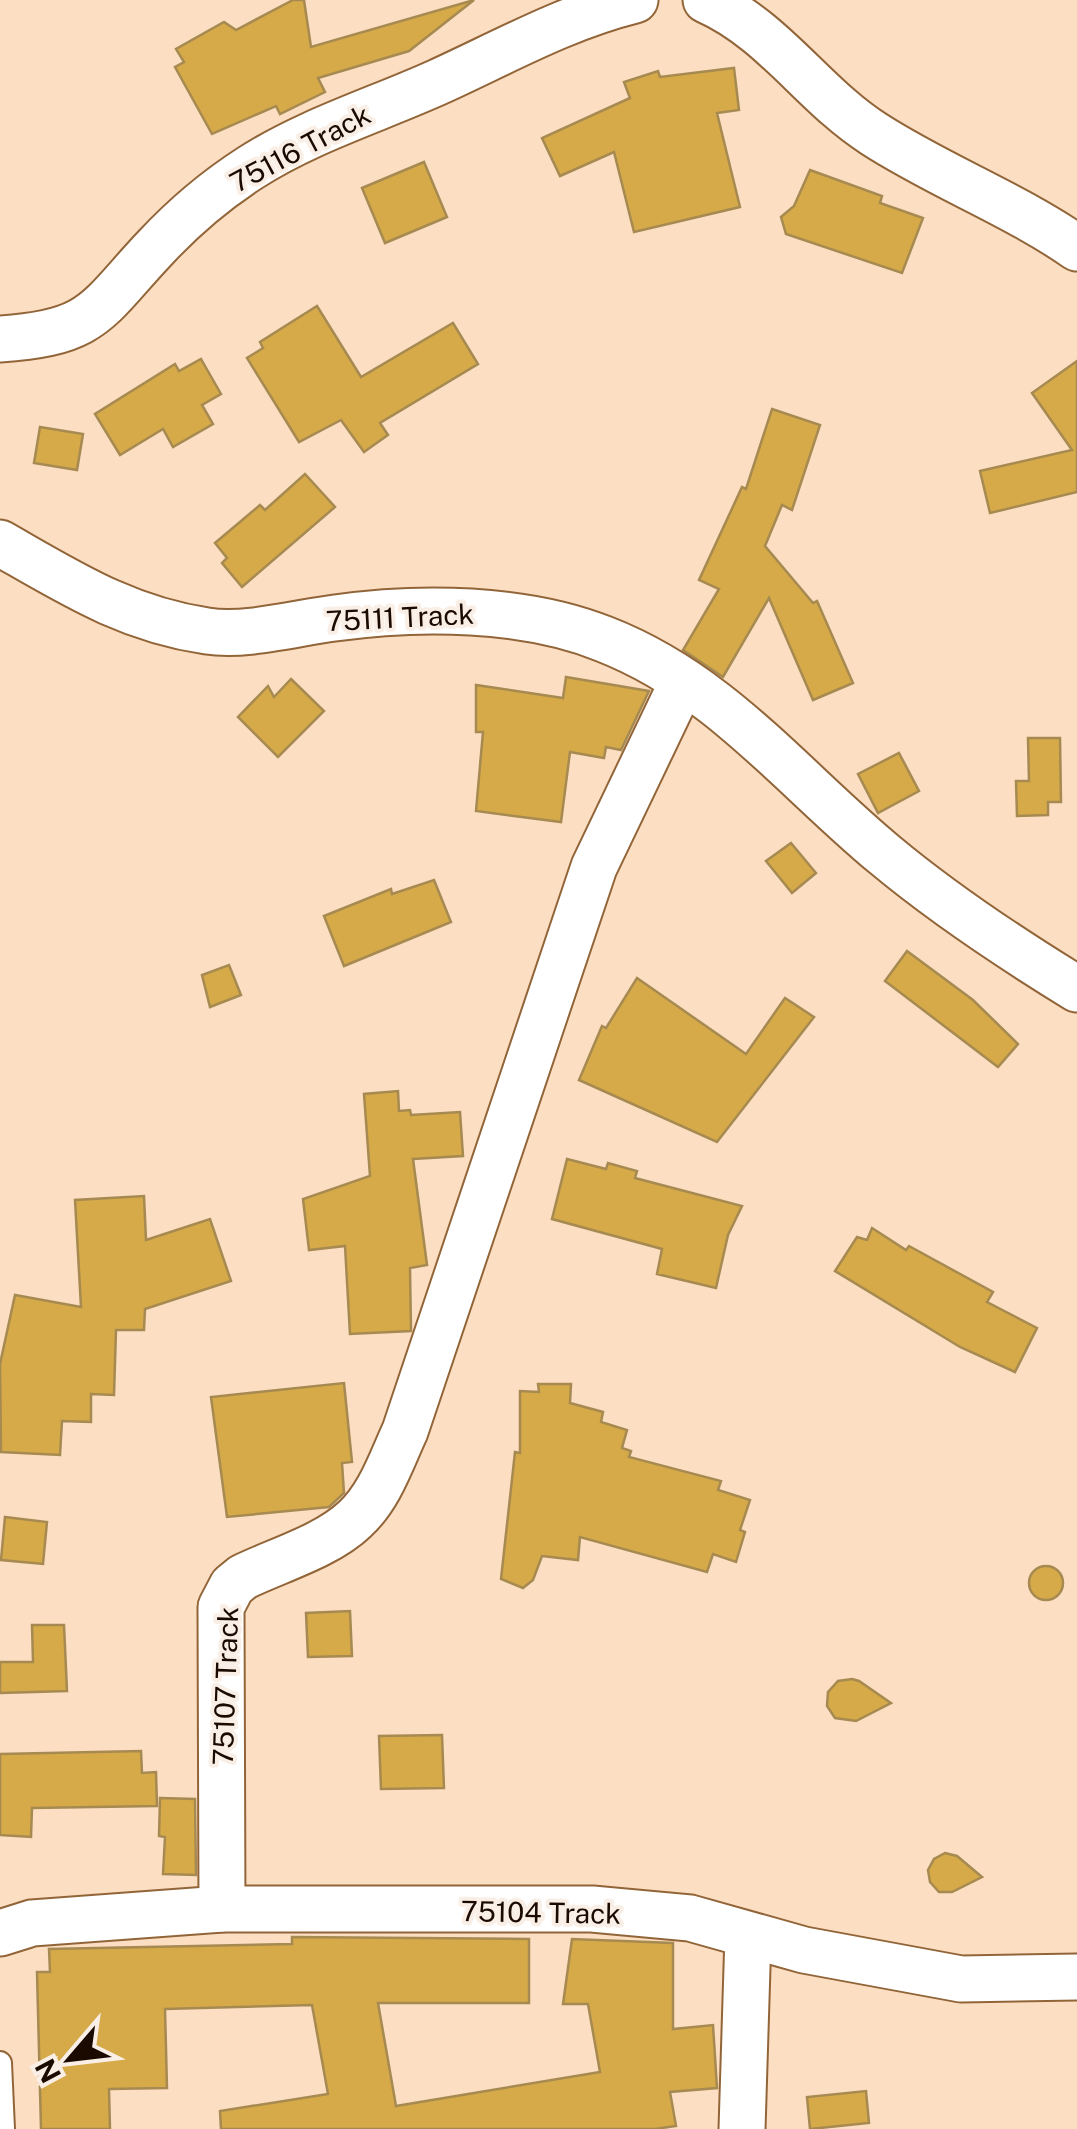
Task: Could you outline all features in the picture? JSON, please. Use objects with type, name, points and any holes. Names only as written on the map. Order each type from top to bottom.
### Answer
[{"type":"street","name":"75116 Track","points":[[0,339],[49,334],[86,320],[114,299],[154,248],[201,203],[252,166],[548,27],[634,0]]},
{"type":"street","points":[[706,0],[733,12],[766,36],[871,132],[1077,248]]},
{"type":"street","name":"75111 Track","points":[[0,543],[125,612],[211,632],[377,612],[494,613],[604,638],[724,706],[883,853],[991,936],[1077,989]]},
{"type":"street","name":"75107 Track","points":[[222,1910],[222,1606],[232,1586],[243,1577],[332,1535],[354,1520],[378,1491],[405,1430],[594,867],[683,681]]},
{"type":"street","name":"75104 Track","points":[[0,1933],[32,1922],[222,1910],[592,1909],[690,1918],[748,1935],[961,1979],[1077,1977]]},
{"type":"street","points":[[742,2129],[748,1935]]},
{"type":"lane","points":[[0,2063],[3,2129]]},
{"type":"building","points":[[293,0],[304,0],[311,47],[474,0],[409,51],[318,78],[325,92],[280,114],[276,106],[212,134],[175,67],[184,62],[176,49],[224,22],[236,30]]},
{"type":"building","points":[[734,68],[739,110],[717,113],[740,207],[634,232],[614,152],[560,176],[542,138],[630,98],[624,82],[658,71],[660,77]]},
{"type":"building","points":[[424,162],[447,217],[385,243],[362,188]]},
{"type":"building","points":[[810,170],[882,196],[880,203],[923,218],[902,273],[786,234],[781,217],[794,206]]},
{"type":"building","points":[[317,306],[361,377],[453,323],[478,364],[380,423],[388,435],[364,452],[341,420],[299,442],[247,358],[263,348],[260,342]]},
{"type":"building","points":[[201,359],[221,394],[202,405],[213,424],[173,447],[163,429],[120,455],[95,414],[175,364],[179,371]]},
{"type":"building","points":[[1077,361],[1077,492],[990,513],[980,471],[1072,450],[1032,393]]},
{"type":"building","points":[[772,409],[820,425],[792,510],[782,505],[765,546],[813,603],[817,601],[853,683],[813,700],[769,598],[723,677],[683,650],[719,589],[699,580],[742,487],[746,489]]},
{"type":"building","points":[[40,427],[83,434],[77,470],[34,463]]},
{"type":"building","points":[[305,474],[335,507],[242,587],[222,563],[227,558],[215,543],[260,505],[265,510]]},
{"type":"building","points":[[566,677],[649,691],[621,750],[606,747],[604,758],[570,752],[561,822],[476,811],[483,732],[476,732],[476,685],[563,698]]},
{"type":"building","points":[[291,679],[324,711],[278,757],[238,717],[268,686],[274,697]]},
{"type":"building","points":[[1028,738],[1060,738],[1061,802],[1048,802],[1048,815],[1017,816],[1016,781],[1029,781]]},
{"type":"building","points":[[899,753],[919,791],[878,813],[858,774]]},
{"type":"building","points":[[791,843],[816,873],[792,893],[766,861]]},
{"type":"building","points":[[434,880],[451,922],[344,966],[324,916],[391,889],[392,894]]},
{"type":"building","points":[[907,951],[973,1000],[1018,1044],[998,1067],[885,981]]},
{"type":"building","points":[[229,965],[241,995],[210,1007],[202,975]]},
{"type":"building","points":[[637,978],[746,1054],[785,998],[814,1017],[717,1142],[579,1080],[602,1026],[606,1028]]},
{"type":"building","points":[[398,1091],[399,1111],[410,1110],[411,1115],[460,1112],[463,1156],[413,1159],[427,1265],[410,1268],[411,1331],[350,1334],[345,1246],[309,1250],[303,1199],[370,1176],[364,1094]]},
{"type":"building","points":[[567,1159],[606,1169],[608,1163],[637,1171],[635,1178],[742,1206],[728,1235],[716,1288],[657,1274],[662,1249],[552,1219]]},
{"type":"building","points":[[144,1196],[146,1240],[210,1219],[231,1281],[145,1309],[144,1330],[116,1330],[114,1395],[91,1394],[91,1422],[62,1421],[60,1455],[1,1452],[0,1364],[15,1295],[81,1307],[75,1200]]},
{"type":"building","points":[[872,1228],[906,1250],[909,1246],[993,1292],[987,1302],[1037,1328],[1015,1372],[960,1347],[835,1271],[857,1237],[867,1240]]},
{"type":"building","points":[[344,1383],[352,1462],[342,1463],[344,1493],[329,1507],[227,1517],[211,1397]]},
{"type":"building","points":[[538,1384],[571,1384],[570,1403],[603,1412],[601,1422],[627,1430],[622,1448],[631,1451],[629,1457],[721,1481],[718,1490],[750,1500],[740,1530],[745,1532],[736,1562],[713,1554],[707,1572],[580,1537],[578,1560],[542,1556],[533,1580],[523,1588],[501,1579],[515,1452],[520,1453],[520,1391],[539,1392]]},
{"type":"building","points":[[5,1517],[47,1522],[43,1564],[1,1560]]},
{"type":"building","points":[[1046,1566],[1058,1571],[1063,1583],[1058,1595],[1046,1600],[1034,1595],[1029,1583],[1034,1571]]},
{"type":"building","points":[[350,1611],[352,1656],[308,1657],[306,1613]]},
{"type":"building","points":[[32,1625],[64,1625],[67,1691],[0,1693],[0,1662],[33,1662]]},
{"type":"building","points":[[852,1679],[891,1703],[856,1721],[835,1718],[827,1706],[828,1692],[838,1681]]},
{"type":"building","points":[[442,1735],[444,1788],[381,1789],[379,1736]]},
{"type":"building","points":[[141,1751],[142,1773],[156,1772],[157,1806],[32,1808],[31,1837],[0,1835],[0,1754]]},
{"type":"building","points":[[160,1798],[195,1799],[196,1875],[163,1874],[165,1837],[159,1836]]},
{"type":"building","points":[[945,1853],[957,1856],[982,1877],[952,1892],[939,1892],[930,1882],[928,1870],[934,1859]]},
{"type":"building","points":[[292,1937],[529,1939],[529,2003],[378,2003],[396,2106],[600,2072],[588,2004],[563,2004],[572,1939],[673,1943],[673,2029],[713,2025],[717,2088],[670,2092],[676,2126],[655,2129],[221,2129],[220,2111],[328,2094],[312,2005],[165,2009],[167,2088],[109,2089],[110,2129],[41,2129],[37,1972],[50,1972],[49,1949],[292,1944]]},
{"type":"building","points":[[866,2091],[869,2123],[810,2129],[807,2097]]}]
